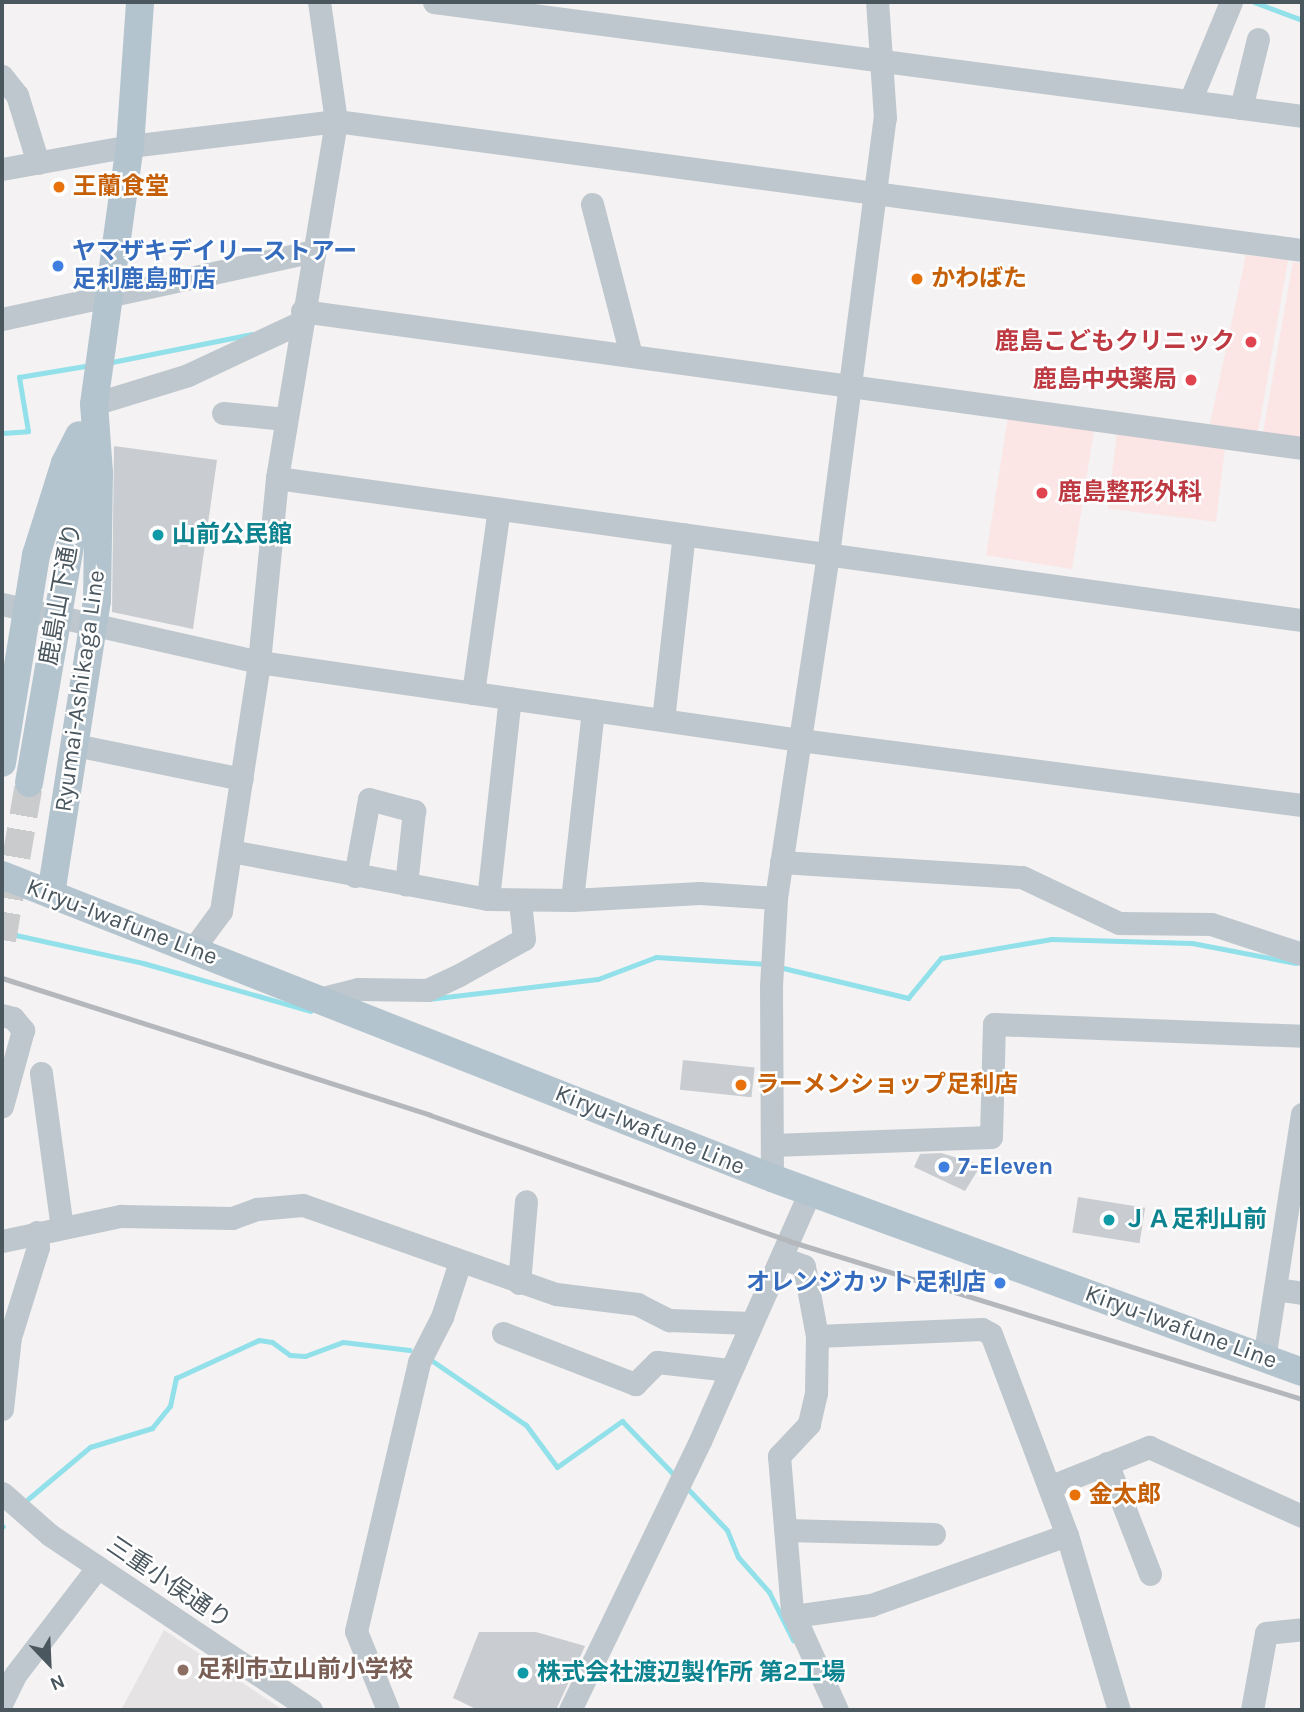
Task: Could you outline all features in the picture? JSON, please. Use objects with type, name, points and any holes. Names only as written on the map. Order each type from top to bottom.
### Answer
[{"type":"main road","name":"Ryumai-Ashikaga Line","points":[[51,894],[94,625],[99,543],[94,404],[130,146],[141,2]]},
{"type":"main road","name":"Ryumai-Ashikaga Line","points":[[2,763],[14,607],[36,555],[65,463],[94,404]]},
{"type":"main road","name":"鹿島山下通り","points":[[29,783],[94,404]]},
{"type":"main road","name":"Kiryu-Iwafune Line","points":[[2,875],[772,1178],[1302,1372]]},
{"type":"street","points":[[193,949],[221,911],[259,662],[277,478],[336,121],[319,2]]},
{"type":"street","points":[[434,2],[570,10],[884,60],[1302,116]]},
{"type":"street","points":[[772,1178],[771,986],[776,898],[828,554],[873,192],[885,118],[884,60],[877,2]]},
{"type":"street","points":[[1190,101],[1231,2]]},
{"type":"street","points":[[1241,108],[1258,39]]},
{"type":"street","points":[[2,76],[17,95],[38,163]]},
{"type":"street","points":[[2,169],[130,146],[336,121],[1302,250]]},
{"type":"street","points":[[592,204],[631,355]]},
{"type":"street","points":[[2,319],[313,251]]},
{"type":"street","points":[[94,404],[188,375],[302,317],[631,355],[1302,448]]},
{"type":"street","points":[[223,413],[286,419]]},
{"type":"street","points":[[277,478],[1302,621]]},
{"type":"street","points":[[473,693],[499,509]]},
{"type":"street","points":[[663,720],[684,534]]},
{"type":"street","points":[[14,607],[259,662],[800,740],[1302,805]]},
{"type":"street","points":[[488,899],[510,698]]},
{"type":"street","points":[[572,900],[593,710]]},
{"type":"street","points":[[75,745],[242,779]]},
{"type":"street","points":[[355,876],[369,799],[414,811],[406,885]]},
{"type":"street","points":[[231,851],[488,899],[572,900],[700,893],[776,898]]},
{"type":"street","points":[[781,862],[1022,877],[1119,923],[1211,925],[1302,954]]},
{"type":"street","points":[[319,999],[358,989],[427,989],[459,975],[524,939],[520,900]]},
{"type":"street","points":[[2,1015],[13,1018],[23,1030],[2,1106]]},
{"type":"street","points":[[772,1145],[991,1137],[994,1024],[1302,1036]]},
{"type":"street","points":[[41,1073],[62,1228]]},
{"type":"street","points":[[1264,1359],[1299,1152],[1302,1114]]},
{"type":"street","points":[[570,1710],[782,1258],[810,1192]]},
{"type":"street","points":[[519,1283],[526,1201]]},
{"type":"street","points":[[2,1241],[121,1216],[232,1218],[257,1209],[303,1205],[519,1283],[579,1299],[637,1304],[669,1320],[751,1323]]},
{"type":"street","points":[[2,1409],[10,1338],[38,1247],[37,1232]]},
{"type":"street","points":[[782,1258],[804,1266],[817,1336],[816,1394],[810,1424],[779,1456],[794,1616],[837,1710]]},
{"type":"street","points":[[387,1710],[355,1631],[419,1362],[442,1317],[460,1262]]},
{"type":"street","points":[[1275,1290],[1302,1293]]},
{"type":"street","points":[[817,1336],[982,1329],[991,1334],[1067,1535],[1119,1710]]},
{"type":"street","points":[[503,1333],[635,1384],[657,1362],[730,1370]]},
{"type":"street","points":[[1049,1487],[1149,1447],[1302,1516]]},
{"type":"street","points":[[1107,1463],[1150,1574]]},
{"type":"street","name":"三重小俣通り","points":[[2,1493],[98,1567],[311,1710]]},
{"type":"street","points":[[786,1530],[933,1534]]},
{"type":"street","points":[[794,1616],[871,1605],[1067,1535]]},
{"type":"street","points":[[2,1702],[8,1670],[98,1567]]},
{"type":"street","points":[[1252,1710],[1266,1633],[1302,1629]]},
{"type":"shaded area","name":"鹿島こどもクリニック","points":[[1246,255],[1288,260],[1258,432],[1210,424]]},
{"type":"shaded area","points":[[1293,262],[1302,264],[1302,437],[1263,433]]},
{"type":"shaded area","name":"鹿島整形外科","points":[[1008,417],[1094,431],[1072,569],[986,555]]},
{"type":"shaded area","points":[[1117,433],[1225,446],[1216,522],[1108,508]]},
{"type":"shaded area","name":"足利市立山前小学校","points":[[164,1630],[283,1710],[121,1710]]},
{"type":"building","name":"山前公民館","points":[[114,446],[217,460],[193,629],[112,612]]},
{"type":"building","points":[[683,1060],[755,1068],[751,1097],[680,1090]]},
{"type":"building","points":[[941,1153],[981,1165],[965,1191],[914,1167],[920,1154]]},
{"type":"building","name":"ＪＡ足利山前","points":[[1078,1197],[1145,1208],[1140,1243],[1072,1233]]},
{"type":"building","name":"株式会社渡辺製作所 第2工場","points":[[479,1632],[536,1632],[585,1646],[556,1710],[478,1710],[453,1698]]},
{"type":"waterway","points":[[1254,2],[1302,20]]},
{"type":"waterway","points":[[107,363],[252,334]]},
{"type":"waterway","points":[[2,433],[28,431],[19,377],[91,365]]},
{"type":"waterway","points":[[2,932],[143,963],[310,1011]]},
{"type":"waterway","points":[[779,967],[908,998],[941,958],[1051,939],[1192,943],[1296,963]]},
{"type":"waterway","points":[[428,999],[598,979],[656,957],[766,964]]},
{"type":"waterway","points":[[28,1499],[90,1447],[152,1428],[170,1406],[176,1378],[259,1340],[272,1342],[290,1355],[305,1356],[343,1342],[410,1350]]},
{"type":"waterway","points":[[431,1360],[526,1425],[557,1467],[622,1421],[677,1478]]},
{"type":"waterway","points":[[686,1487],[727,1530],[738,1557],[769,1592],[793,1640]]},
{"type":"tunnel","points":[[2,940],[29,783]]},
{"type":"railway","points":[[2,978],[430,1115],[789,1241],[1302,1399]]},
{"type":"place","name":"王蘭食堂","points":[[59,187]]},
{"type":"place","name":"ヤマザキデイリーストアー 足利鹿島町店","points":[[58,266]]},
{"type":"place","name":"かわばた","points":[[917,279]]},
{"type":"place","name":"鹿島こどもクリニック","points":[[1251,342]]},
{"type":"place","name":"鹿島中央薬局","points":[[1191,380]]},
{"type":"place","name":"鹿島整形外科","points":[[1042,493]]},
{"type":"place","name":"山前公民館","points":[[158,535]]},
{"type":"place","name":"ラーメンショップ足利店","points":[[741,1085]]},
{"type":"place","name":"7-Eleven","points":[[944,1167]]},
{"type":"place","name":"ＪＡ足利山前","points":[[1109,1220]]},
{"type":"place","name":"オレンジカット足利店","points":[[1000,1283]]},
{"type":"place","name":"金太郎","points":[[1075,1495]]},
{"type":"place","name":"足利市立山前小学校","points":[[183,1670]]},
{"type":"place","name":"株式会社渡辺製作所 第2工場","points":[[523,1673]]}]
